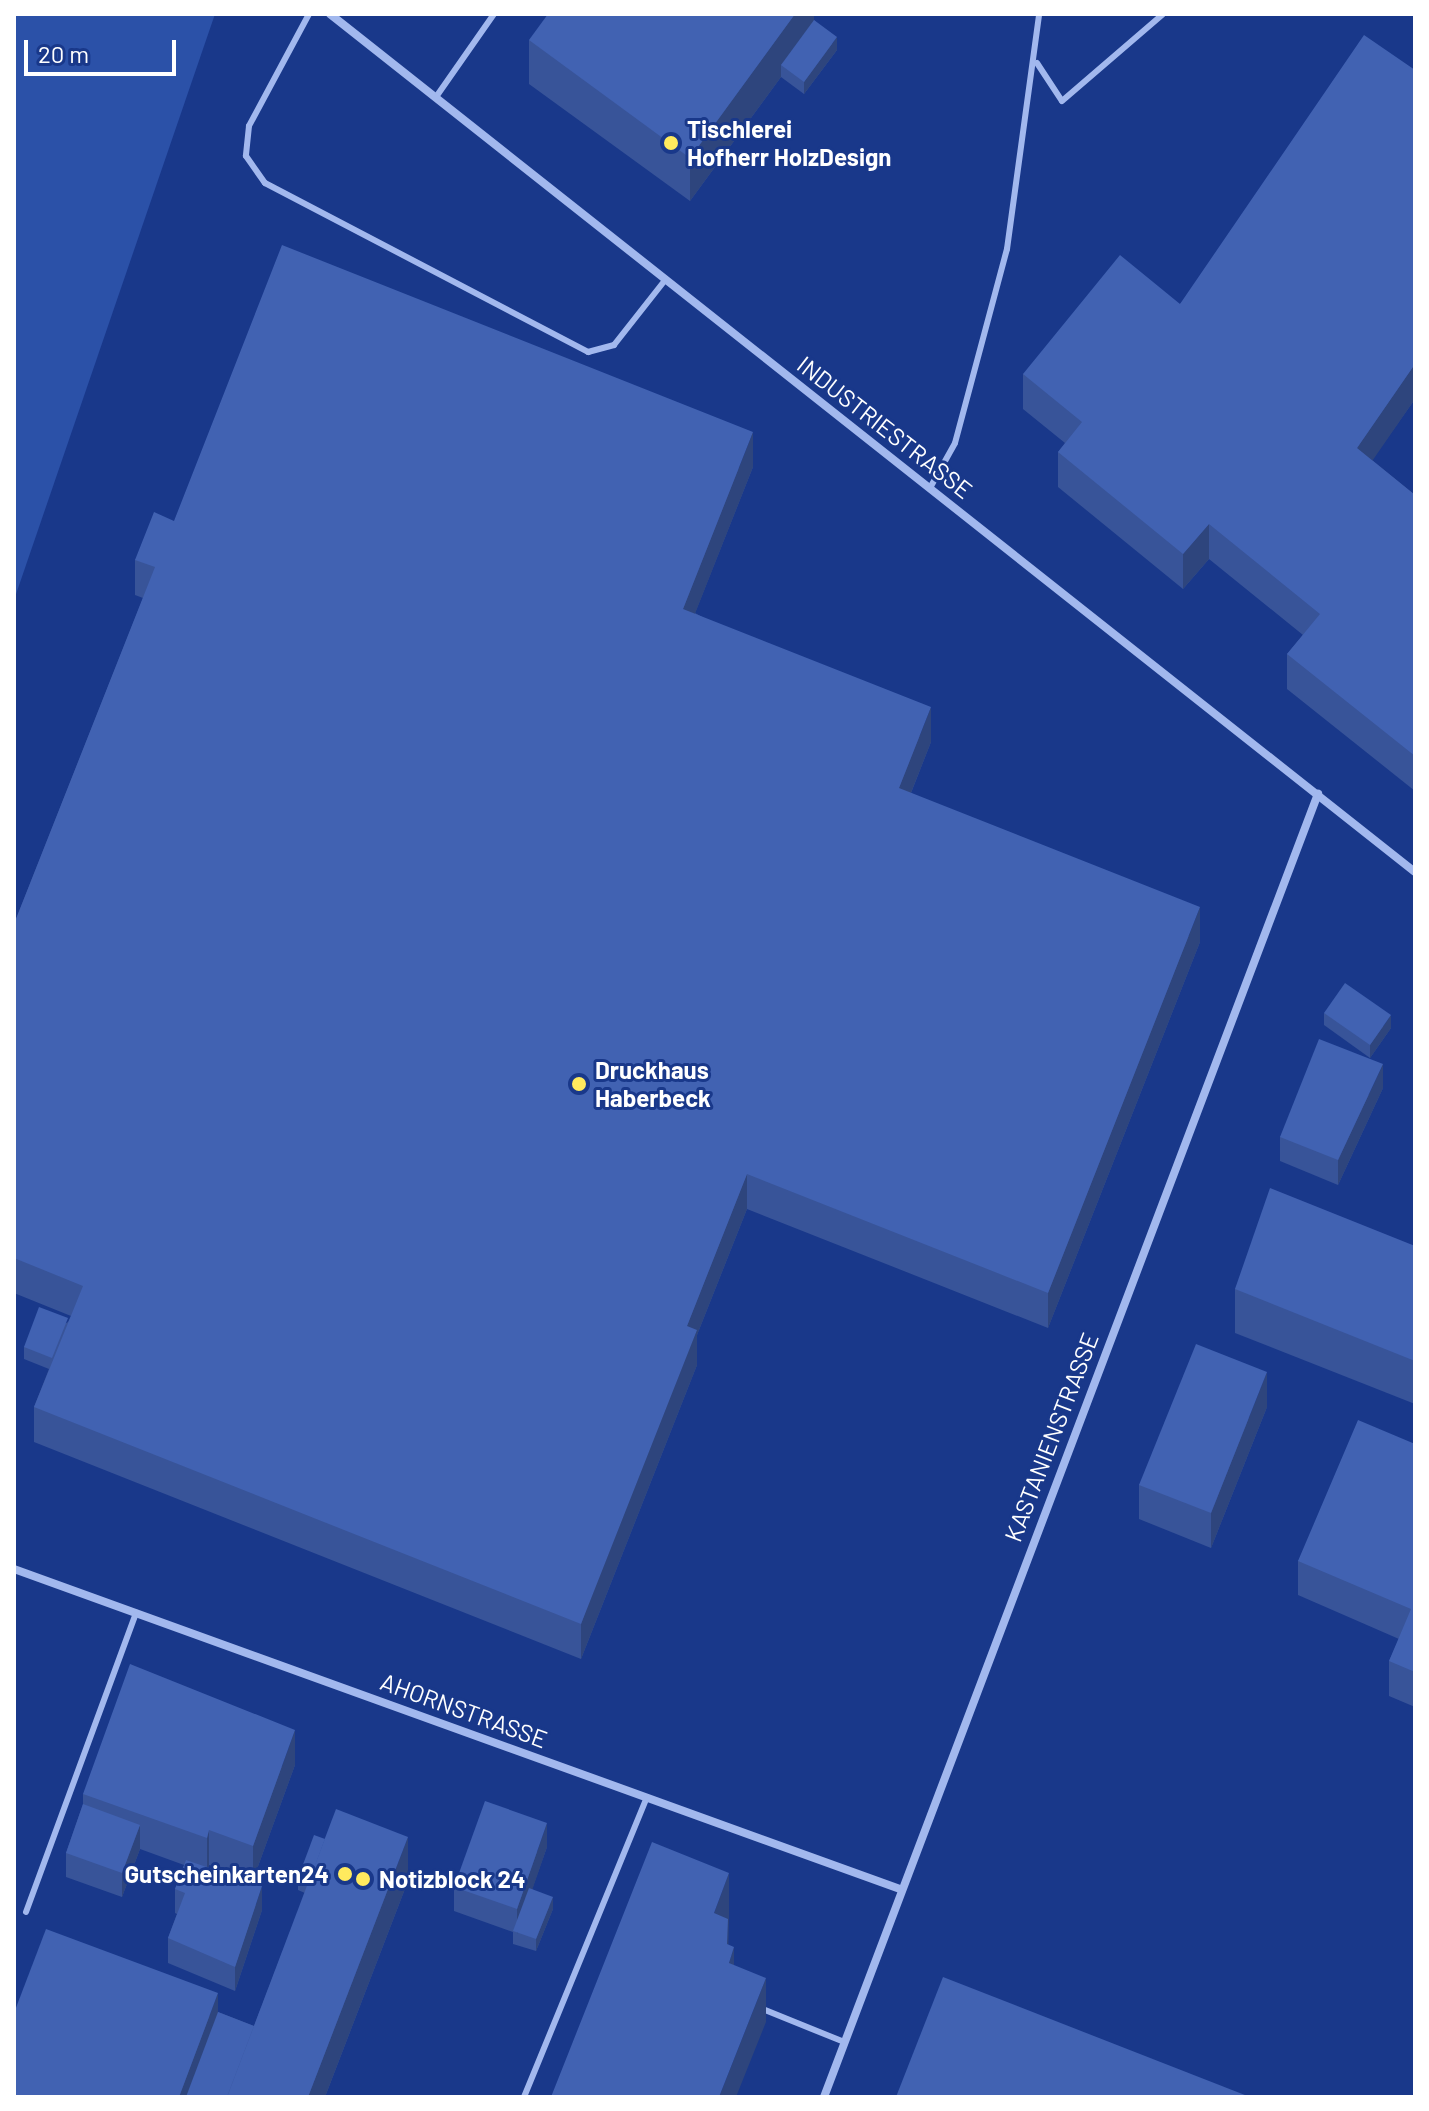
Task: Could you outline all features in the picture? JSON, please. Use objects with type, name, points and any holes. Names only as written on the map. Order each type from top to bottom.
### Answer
[{"type":"street","name":"INDUSTRIESTRASSE","points":[[330,14],[1415,872]]},
{"type":"street","name":"KASTANIENSTRASSE","points":[[824,2097],[900,1889],[1318,794]]},
{"type":"street","name":"AHORNSTRASSE","points":[[14,1569],[900,1889]]},
{"type":"lane","points":[[309,14],[249,126],[246,156],[265,183],[588,352],[614,345],[666,279]]},
{"type":"lane","points":[[436,97],[491,17],[481,14]]},
{"type":"lane","points":[[930,488],[955,443],[1007,249],[1037,63],[1039,14]]},
{"type":"lane","points":[[1037,63],[1062,101],[1163,14]]},
{"type":"lane","points":[[26,1912],[136,1613]]},
{"type":"lane","points":[[524,2097],[647,1797]]},
{"type":"lane","points":[[746,2002],[844,2042]]},
{"type":"shaded area","points":[[14,14],[215,14],[14,600]]},
{"type":"building","name":"Tischlerei Hofherr HolzDesign","points":[[548,14],[795,14],[690,158],[529,40]]},
{"type":"building","points":[[814,20],[837,37],[804,82],[781,65]]},
{"type":"building","points":[[1364,35],[1415,70],[1415,364],[1357,448],[1415,495],[1415,756],[1287,654],[1320,614],[1209,524],[1183,554],[1058,452],[1082,422],[1023,374],[1120,255],[1180,304]]},
{"type":"building","name":"Druckhaus Haberbeck","points":[[282,245],[753,432],[683,609],[931,707],[899,788],[1200,907],[1048,1293],[747,1174],[687,1326],[697,1330],[581,1624],[34,1407],[83,1286],[14,1258],[14,924],[155,567],[135,560],[154,512],[174,521]]},
{"type":"building","points":[[1345,983],[1391,1015],[1370,1045],[1324,1013]]},
{"type":"building","points":[[1319,1039],[1383,1064],[1338,1160],[1280,1137]]},
{"type":"building","points":[[1270,1188],[1415,1246],[1415,1361],[1235,1289]]},
{"type":"building","points":[[39,1307],[68,1318],[52,1358],[24,1347]]},
{"type":"building","points":[[1196,1344],[1267,1372],[1211,1513],[1139,1485]]},
{"type":"building","points":[[1358,1420],[1415,1444],[1415,1672],[1389,1661],[1411,1609],[1298,1561]]},
{"type":"building","points":[[130,1664],[295,1730],[253,1846],[209,1830],[207,1838],[83,1794]]},
{"type":"building","points":[[485,1801],[547,1823],[517,1909],[454,1887]]},
{"type":"building","points":[[83,1804],[140,1825],[122,1873],[66,1853]]},
{"type":"building","points":[[336,1809],[408,1837],[308,2097],[227,2097]]},
{"type":"building","points":[[314,1835],[325,1839],[309,1882],[298,1878]]},
{"type":"building","points":[[652,1842],[729,1873],[714,1913],[728,1919],[727,1944],[734,1947],[729,1963],[766,1978],[719,2097],[551,2097]]},
{"type":"building","points":[[186,1860],[262,1886],[235,1967],[168,1938],[185,1893],[175,1889]]},
{"type":"building","points":[[529,1888],[553,1897],[536,1939],[513,1931]]},
{"type":"building","points":[[46,1929],[218,1993],[179,2097],[14,2097],[14,2013]]},
{"type":"building","points":[[943,1977],[1250,2097],[896,2097]]},
{"type":"building","points":[[218,2012],[254,2026],[227,2097],[186,2097]]},
{"type":"place","name":"Tischlerei Hofherr HolzDesign","points":[[671,143]]},
{"type":"place","name":"Druckhaus Haberbeck","points":[[579,1084]]},
{"type":"place","name":"Gutscheinkarten24","points":[[345,1874]]},
{"type":"place","name":"Notizblock 24","points":[[363,1879]]}]
